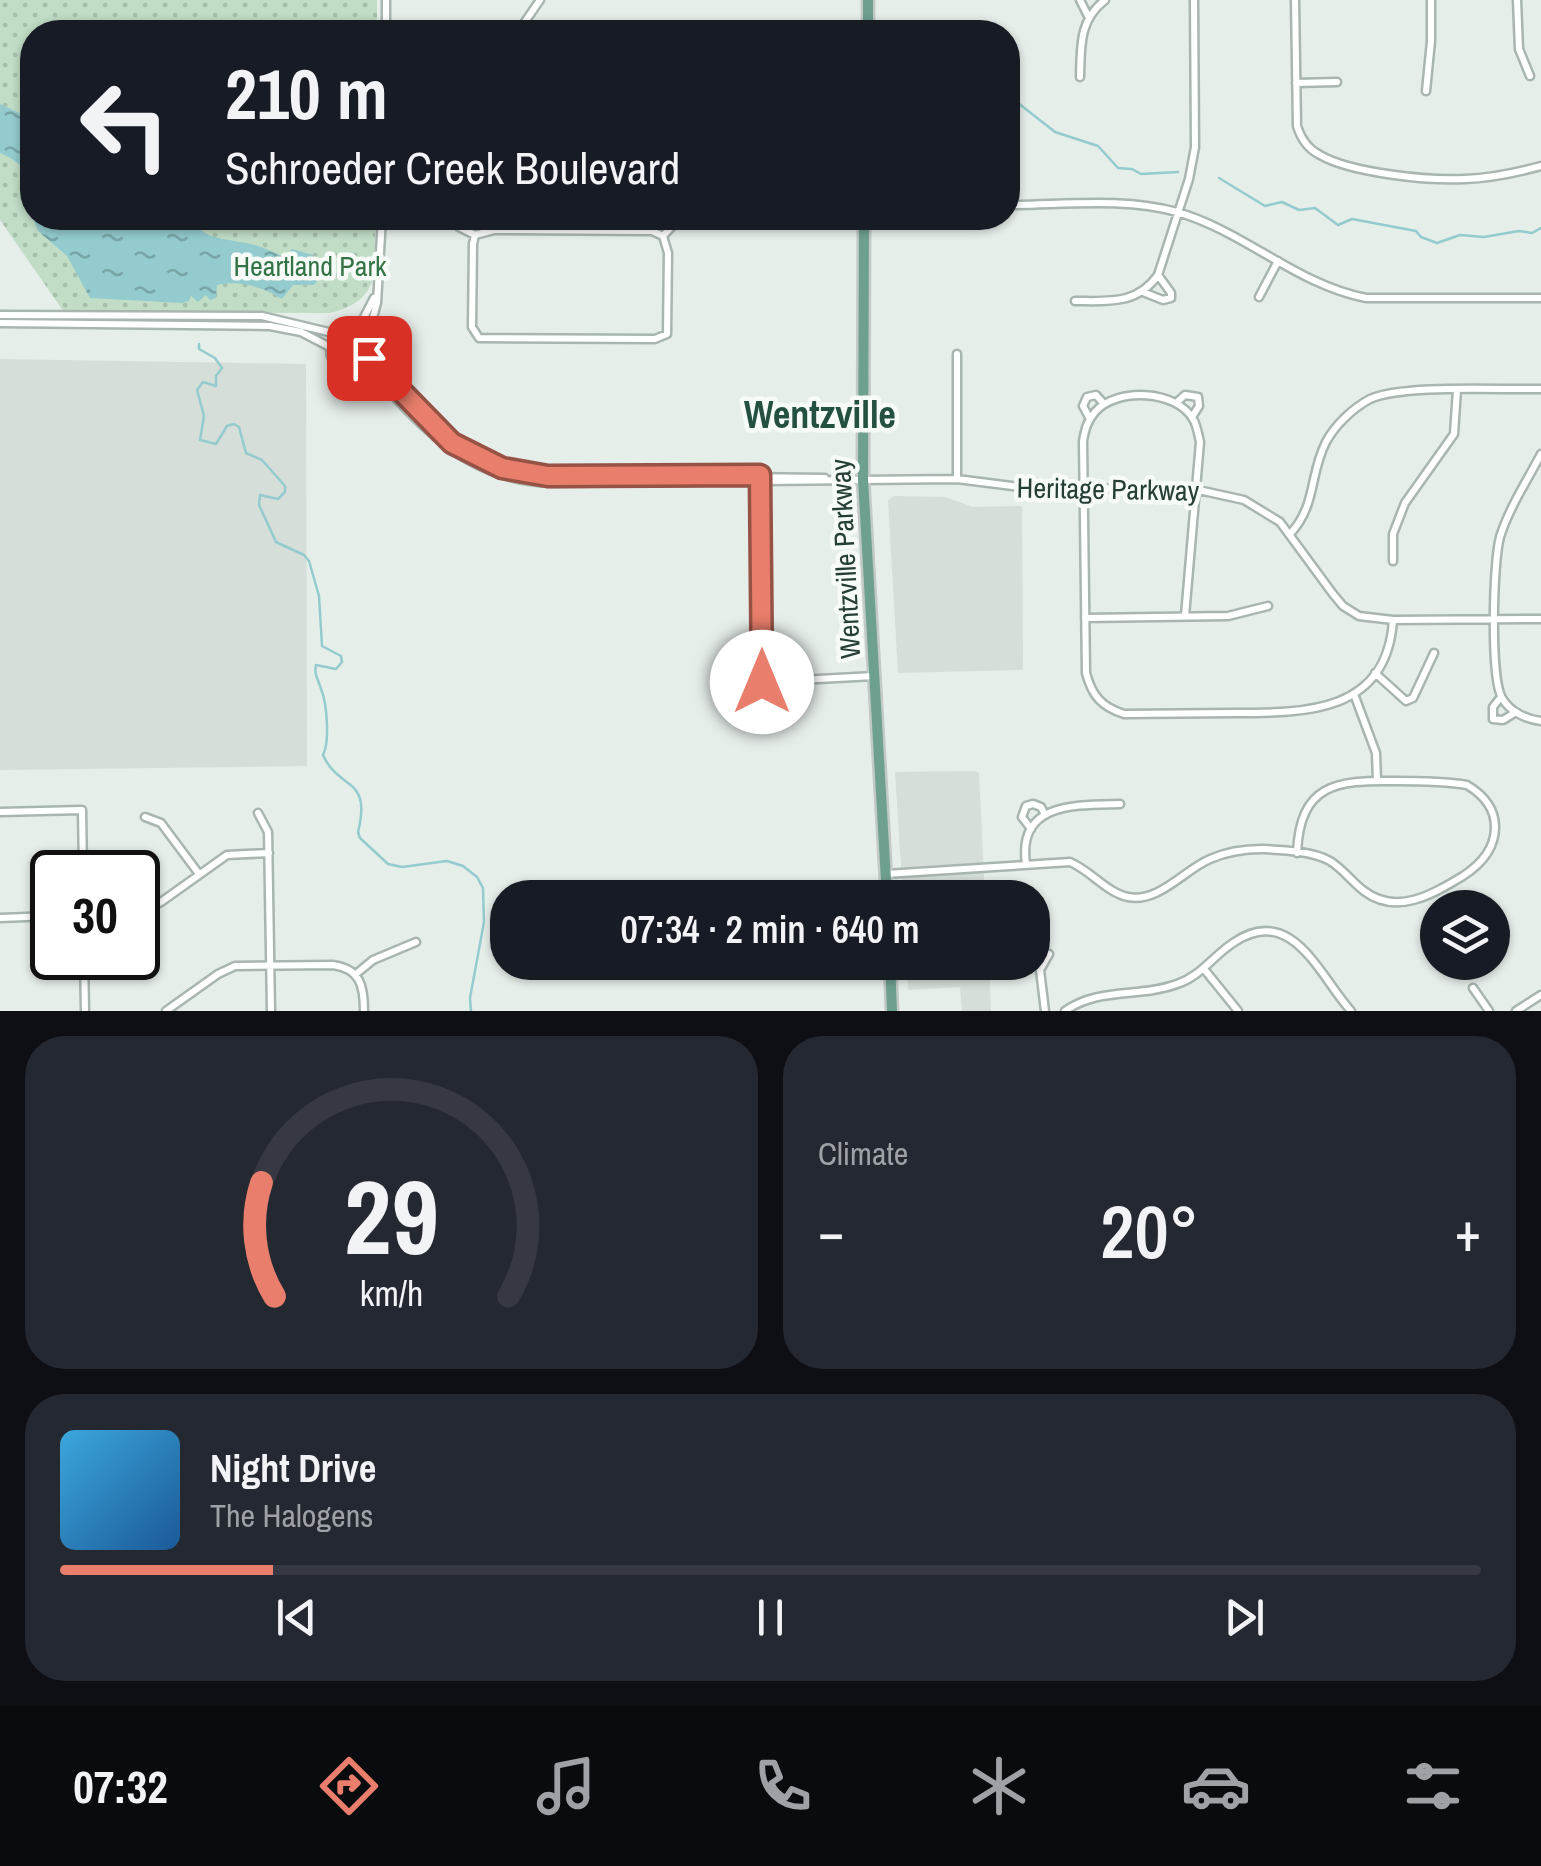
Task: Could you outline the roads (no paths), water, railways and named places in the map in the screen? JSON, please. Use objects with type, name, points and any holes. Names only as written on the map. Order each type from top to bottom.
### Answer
[{"type":"main road","name":"Wentzville Parkway","points":[[864,230],[863,479],[886,880]]},
{"type":"main road","points":[[891,980],[892,1011]]},
{"type":"street","points":[[1080,0],[1088,16]]},
{"type":"street","points":[[1076,301],[1122,300],[1143,292],[1158,275],[1195,148],[1194,0]]},
{"type":"street","points":[[1295,0],[1300,134],[1312,150],[1327,158],[1402,176],[1440,179],[1511,174],[1541,166]]},
{"type":"street","points":[[1426,91],[1431,0]]},
{"type":"street","points":[[1517,0],[1518,50],[1530,76]]},
{"type":"street","points":[[1080,77],[1082,33],[1088,16],[1102,1]]},
{"type":"street","points":[[1296,83],[1337,82]]},
{"type":"street","points":[[1020,206],[1134,205],[1178,212],[1342,292],[1366,298],[1541,298]]},
{"type":"street","points":[[0,319],[262,316],[337,334],[362,321],[375,297],[380,277],[382,230]]},
{"type":"street","points":[[471,230],[476,235],[472,327],[474,334],[485,340],[664,337],[670,330],[668,253],[663,236],[632,230],[494,230],[476,235]]},
{"type":"street","points":[[663,236],[669,230]]},
{"type":"street","points":[[1259,297],[1278,262]]},
{"type":"street","points":[[1143,292],[1163,300],[1171,298],[1172,293],[1158,275]]},
{"type":"street","points":[[375,297],[377,303],[367,339],[369,358],[452,443],[502,468],[548,476],[760,479]]},
{"type":"street","points":[[0,319],[270,326],[301,332],[330,347]]},
{"type":"street","points":[[351,330],[367,339]]},
{"type":"street","points":[[337,334],[330,347],[338,366],[359,369],[376,378],[448,450],[498,475],[550,483],[760,479]]},
{"type":"street","points":[[956,480],[957,354]]},
{"type":"street","points":[[359,369],[369,358]]},
{"type":"street","points":[[1290,534],[1308,510],[1319,457],[1327,439],[1372,398],[1394,392],[1541,389]]},
{"type":"street","points":[[1393,561],[1393,534],[1405,503],[1454,434],[1457,390]]},
{"type":"street","points":[[1090,419],[1083,406],[1087,397],[1096,395],[1104,404]]},
{"type":"street","points":[[1176,403],[1185,395],[1198,396],[1199,406],[1192,417]]},
{"type":"street","points":[[1185,616],[1200,442],[1192,417],[1176,403],[1167,398],[1123,397],[1104,404],[1090,419],[1083,441],[1085,662],[1090,688],[1104,706],[1124,714],[1300,712],[1332,705],[1354,694],[1374,674],[1392,644],[1393,620]]},
{"type":"street","points":[[1541,454],[1499,542],[1495,560],[1496,678],[1501,697],[1516,712],[1541,721]]},
{"type":"street","name":"Heritage Parkway","points":[[760,479],[816,475],[831,479],[956,480],[1010,487],[1194,489],[1244,500],[1280,522],[1343,606],[1358,616],[1393,620],[1541,619]]},
{"type":"street","points":[[760,479],[762,682],[874,676]]},
{"type":"street","points":[[1085,618],[1228,616],[1268,606]]},
{"type":"street","points":[[1374,674],[1400,697],[1413,698],[1434,653]]},
{"type":"street","points":[[1354,694],[1376,752],[1378,781]]},
{"type":"street","points":[[1501,697],[1493,707],[1493,719],[1503,720],[1516,712]]},
{"type":"street","points":[[886,874],[1070,862],[1086,869],[1116,893],[1140,897],[1153,894],[1202,863],[1230,852],[1263,849],[1330,862],[1368,894],[1393,902],[1431,894],[1475,868],[1486,856],[1495,826],[1491,809],[1480,793],[1467,785],[1378,781],[1338,784],[1322,791],[1308,804],[1302,817],[1297,853]]},
{"type":"street","points":[[1026,864],[1023,843],[1046,815],[1068,805],[1120,804]]},
{"type":"street","points":[[1031,829],[1022,817],[1026,806],[1040,807],[1046,815]]},
{"type":"street","points":[[0,812],[82,810],[83,850]]},
{"type":"street","points":[[258,813],[268,832],[271,1011]]},
{"type":"street","points":[[146,817],[161,823],[199,874]]},
{"type":"street","points":[[160,902],[226,854],[269,852]]},
{"type":"street","points":[[0,918],[30,917]]},
{"type":"street","points":[[1065,1011],[1099,995],[1170,987],[1204,969],[1233,942],[1253,933],[1272,932],[1294,940],[1308,952],[1351,1011]]},
{"type":"street","points":[[356,974],[373,960],[416,942]]},
{"type":"street","points":[[166,1011],[235,966],[332,965],[356,974],[364,987],[364,1011]]},
{"type":"street","points":[[1204,969],[1238,1011]]},
{"type":"street","points":[[85,980],[86,1011]]},
{"type":"street","points":[[1041,980],[1046,1011]]},
{"type":"street","points":[[1473,988],[1489,1011]]},
{"type":"street","points":[[1516,1011],[1541,995]]},
{"type":"water","points":[[0,104],[20,113],[20,165],[0,153]]},
{"type":"water","points":[[201,230],[284,257],[292,249],[313,255],[320,265],[320,279],[313,285],[293,285],[282,299],[259,288],[233,283],[217,285],[216,298],[210,300],[206,295],[198,302],[191,296],[182,303],[90,298],[67,256],[38,231]]},
{"type":"waterway","points":[[1020,104],[1055,132],[1098,146],[1118,168],[1141,174],[1178,172]]},
{"type":"waterway","points":[[1219,178],[1265,206],[1282,202],[1299,210],[1315,208],[1338,225],[1352,219],[1416,231],[1437,243],[1460,235],[1532,233],[1541,228]]},
{"type":"waterway","points":[[199,344],[199,349],[215,358],[222,368],[216,376],[216,386],[203,382],[197,390],[204,416],[200,440],[216,444],[227,426],[234,424],[239,427],[246,453],[262,460],[285,486],[278,499],[260,495],[259,505],[276,542],[309,561],[319,596],[322,646],[341,656],[342,662],[336,669],[316,665],[327,722],[323,755],[361,801],[360,838],[388,864],[402,867],[447,861],[463,866],[483,888],[484,922],[471,1011]]},
{"type":"district","name":"Wentzville","points":[[820,415]]},
{"type":"park label","name":"Heartland Park","points":[[310,266]]}]
